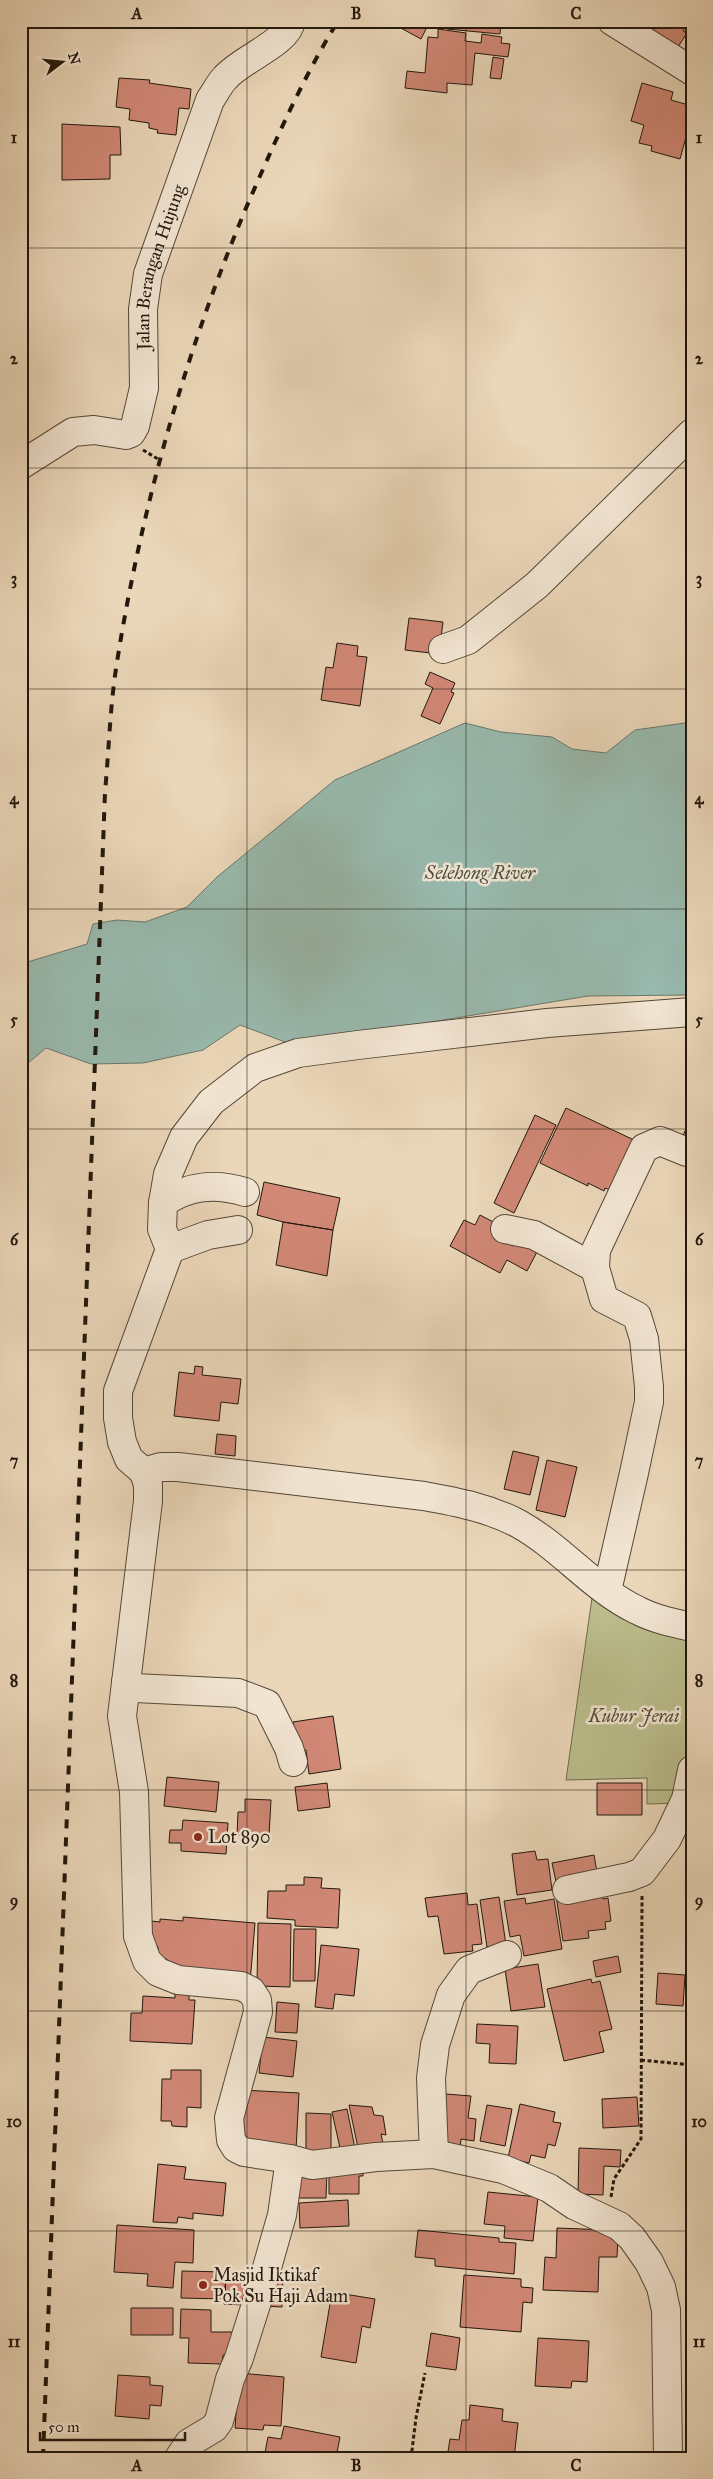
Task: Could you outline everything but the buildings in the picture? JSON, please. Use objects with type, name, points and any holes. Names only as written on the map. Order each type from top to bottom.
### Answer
[{"type":"street","name":"Jalan Berangan Hujung","points":[[21,465],[73,432],[94,430],[126,435],[131,433],[136,426],[144,388],[143,309],[148,274],[210,100],[226,77],[247,60],[280,40],[290,29],[291,21]]},
{"type":"street","points":[[612,21],[692,71]]},
{"type":"street","points":[[444,649],[468,640],[537,584],[692,433]]},
{"type":"street","points":[[668,2458],[666,2310],[661,2287],[649,2262],[632,2238],[619,2226],[574,2205],[549,2188],[504,2169],[434,2154],[376,2157],[312,2165],[290,2158],[244,2152],[236,2148],[231,2140],[228,2118],[258,2012],[257,2000],[251,1991],[241,1986],[178,1980],[166,1977],[152,1967],[142,1950],[138,1936],[134,1792],[122,1716],[148,1500],[148,1485],[144,1472],[129,1460],[122,1442],[118,1418],[118,1391],[170,1249],[162,1229],[168,1174],[184,1137],[210,1102],[255,1068],[298,1053],[358,1045],[547,1024],[692,1012]]},
{"type":"street","points":[[607,1591],[649,1402],[649,1387],[642,1326],[637,1316],[604,1299],[595,1268],[596,1250],[644,1148],[660,1141],[688,1152]]},
{"type":"street","points":[[164,1203],[177,1194],[203,1186],[228,1187],[245,1192]]},
{"type":"street","points":[[505,1229],[534,1235],[595,1268]]},
{"type":"street","points":[[170,1249],[208,1235],[238,1230]]},
{"type":"street","points":[[144,1472],[161,1467],[178,1467],[460,1502],[490,1511],[519,1524],[544,1540],[607,1591],[637,1610],[672,1623],[692,1627]]},
{"type":"street","points":[[126,1682],[135,1688],[238,1692],[267,1704],[289,1748],[293,1762]]},
{"type":"street","points":[[567,1890],[629,1877],[642,1871],[671,1832],[686,1799],[692,1770]]},
{"type":"street","points":[[434,2154],[431,2078],[434,2046],[451,1995],[469,1970],[507,1955]]},
{"type":"street","points":[[179,2458],[189,2443],[214,2428],[219,2421],[230,2379],[239,2358],[260,2292],[265,2269],[282,2215],[290,2158]]},
{"type":"path","points":[[607,2220],[614,2179],[640,2140],[642,1871]]},
{"type":"path","points":[[641,2060],[692,2065]]},
{"type":"path","points":[[412,2458],[416,2418],[425,2373]]},
{"type":"green space","name":"Kubur Jerai","points":[[593,1591],[692,1633],[692,1741],[679,1803],[647,1804],[647,1778],[566,1780]]},
{"type":"water","name":"Selehong River","points":[[692,722],[692,995],[588,996],[293,1045],[240,1025],[203,1050],[143,1063],[91,1064],[46,1048],[21,1069],[21,964],[87,944],[93,924],[117,920],[145,922],[187,907],[217,877],[335,780],[465,723],[501,732],[552,737],[572,749],[606,753],[635,730]]},
{"type":"railway","points":[[43,2458],[105,792],[111,711],[127,603],[139,545],[168,431],[185,374],[224,263],[246,208],[300,89],[338,21]]},
{"type":"place","name":"Lot 890","points":[[198,1837]]},
{"type":"place","name":"Masjid Iktikaf Pok Su Haji Adam","points":[[203,2285]]}]
